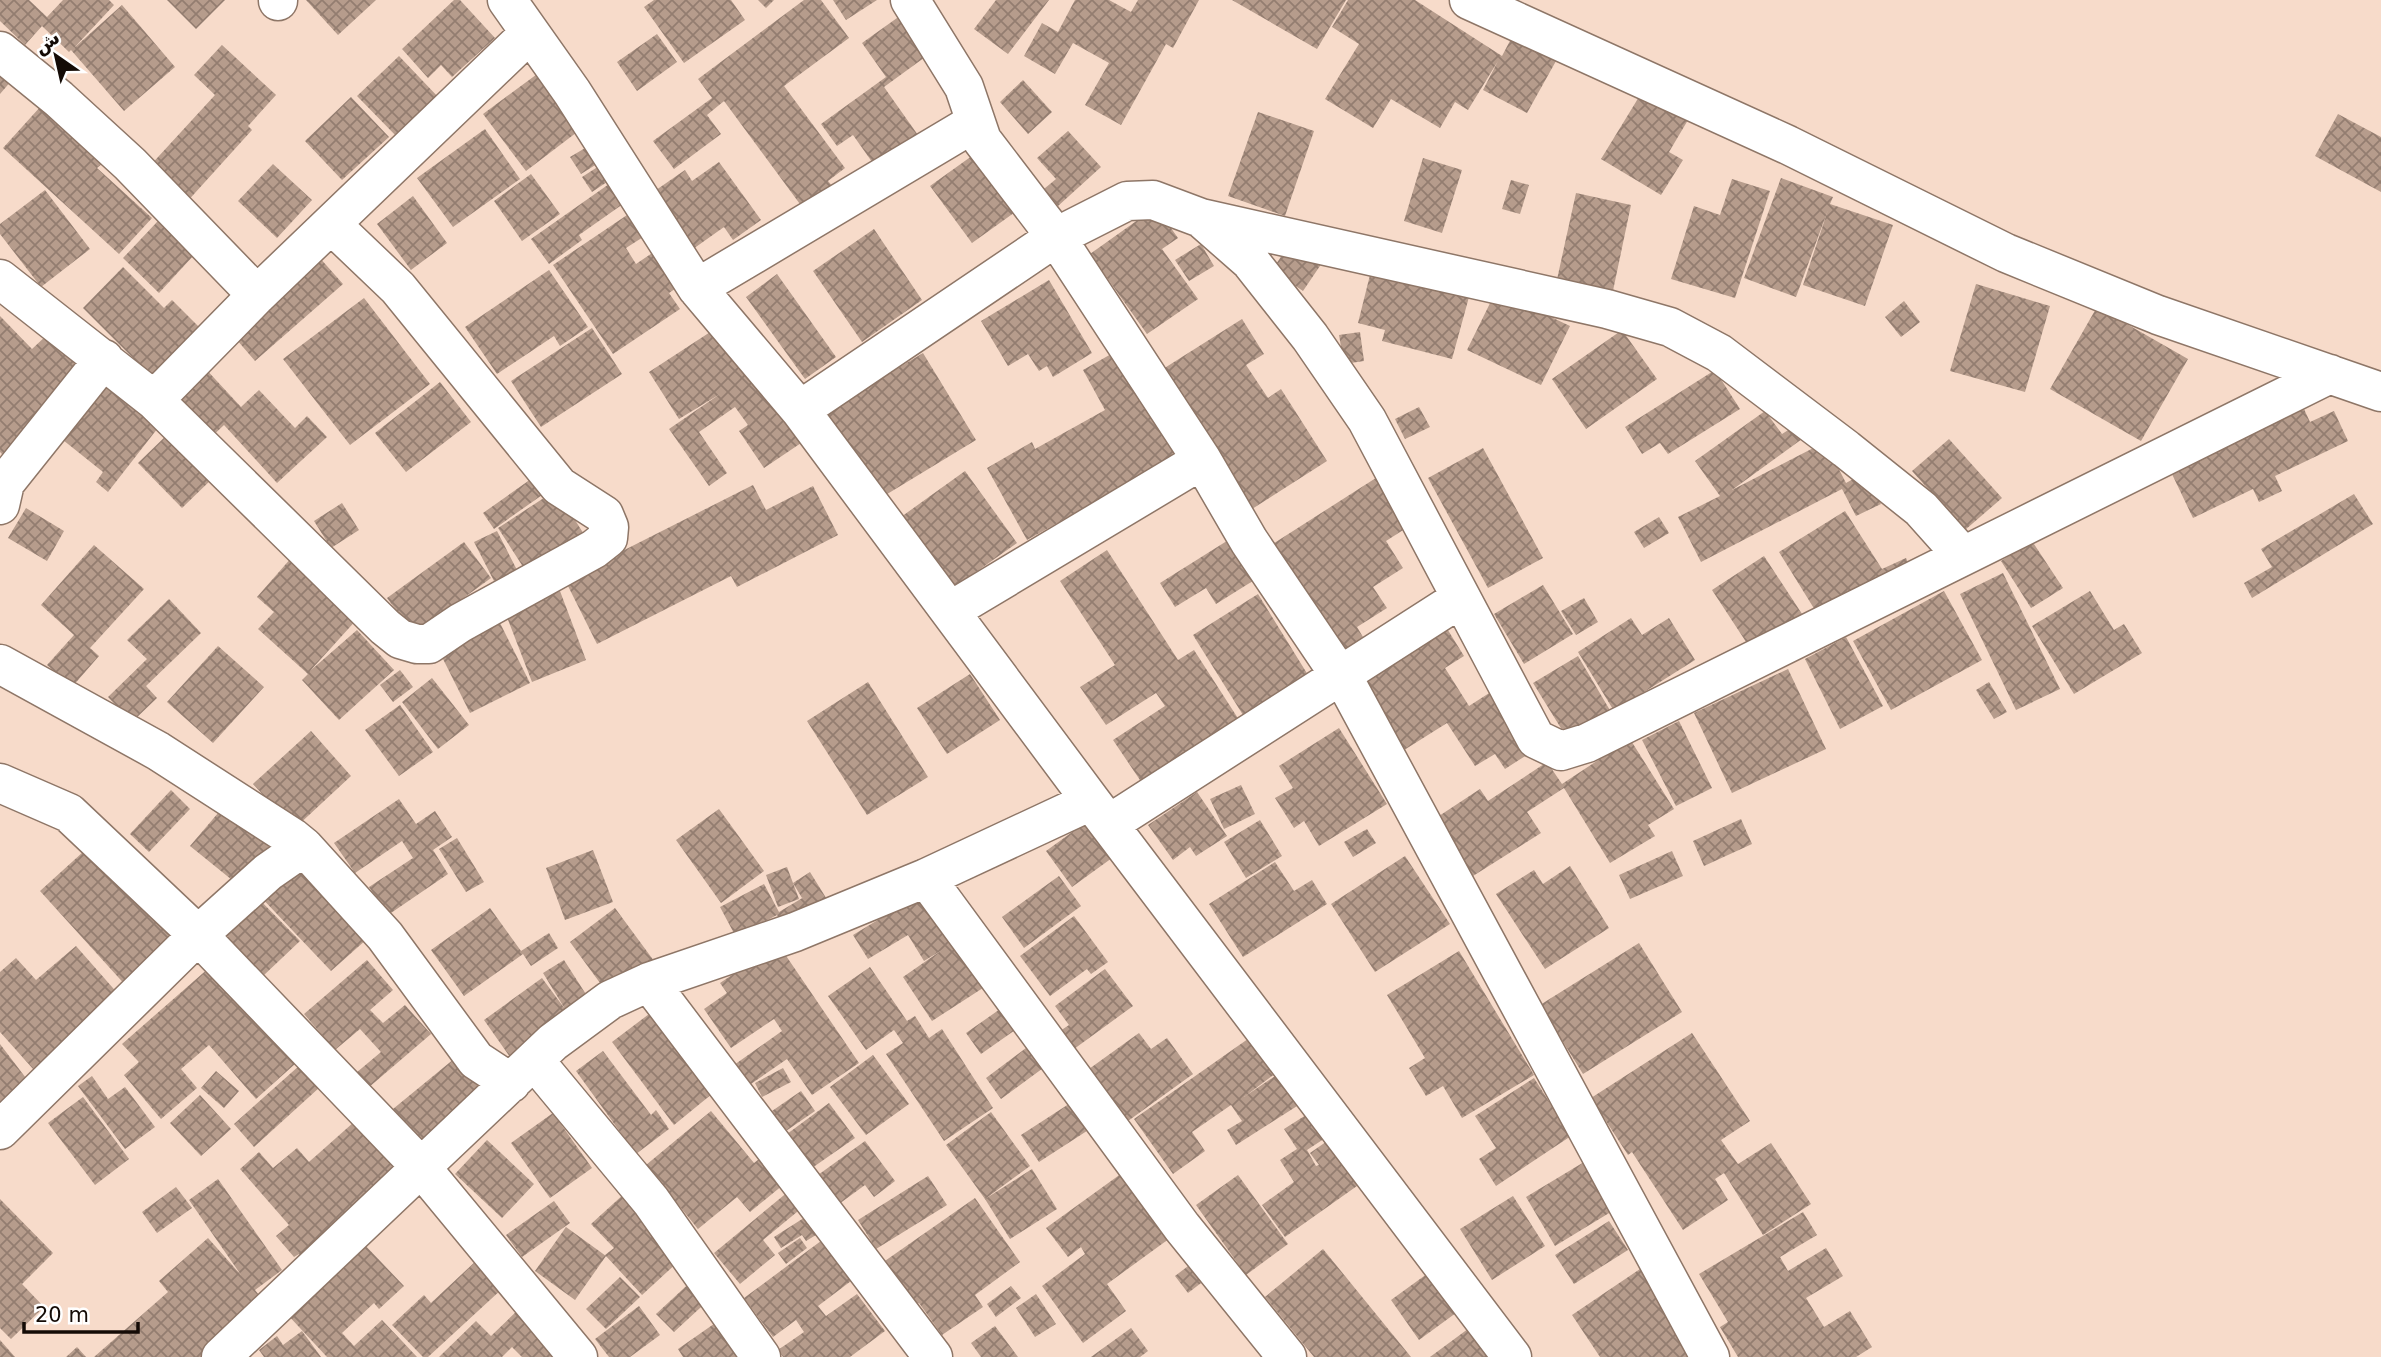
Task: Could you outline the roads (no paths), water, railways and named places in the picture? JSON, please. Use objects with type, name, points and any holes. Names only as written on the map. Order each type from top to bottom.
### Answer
[{"type":"street","points":[[507,0],[572,92],[696,288],[800,410],[1511,1357]]},
{"type":"street","points":[[910,0],[964,87],[982,140],[1056,237],[1202,460],[1250,541],[1351,692],[1710,1357]]},
{"type":"street","points":[[1469,0],[1788,145],[2006,253],[2158,315],[2381,392]]},
{"type":"street","points":[[154,400],[257,295],[530,33]]},
{"type":"street","points":[[0,51],[59,99],[130,164],[257,295]]},
{"type":"street","points":[[696,288],[974,122]]},
{"type":"street","points":[[800,410],[1056,237],[1127,201],[1153,200],[1201,218],[1607,309],[1670,327],[1719,354],[1846,449],[1921,509],[1963,556]]},
{"type":"street","points":[[1201,218],[1250,261],[1310,338],[1360,409],[1536,739],[1561,751],[1587,743],[2330,374]]},
{"type":"street","points":[[0,279],[154,400],[385,627],[400,639],[417,645],[429,644],[460,623],[594,549],[608,538],[610,527],[604,515],[559,486],[398,288],[332,225]]},
{"type":"street","points":[[0,506],[5,483],[104,359]]},
{"type":"street","points":[[950,611],[1202,460]]},
{"type":"street","points":[[221,1357],[553,1042],[610,1000],[649,982],[794,932],[926,878],[1100,813],[1340,675],[1461,598]]},
{"type":"street","points":[[0,664],[158,751],[304,847],[385,936],[476,1060],[523,1072],[650,1201],[761,1357]]},
{"type":"street","points":[[0,783],[69,813],[198,935],[420,1166],[578,1357]]},
{"type":"street","points":[[0,1130],[198,935],[268,872],[304,847]]},
{"type":"street","points":[[926,878],[1182,1227],[1287,1357]]},
{"type":"street","points":[[649,982],[933,1357]]}]
